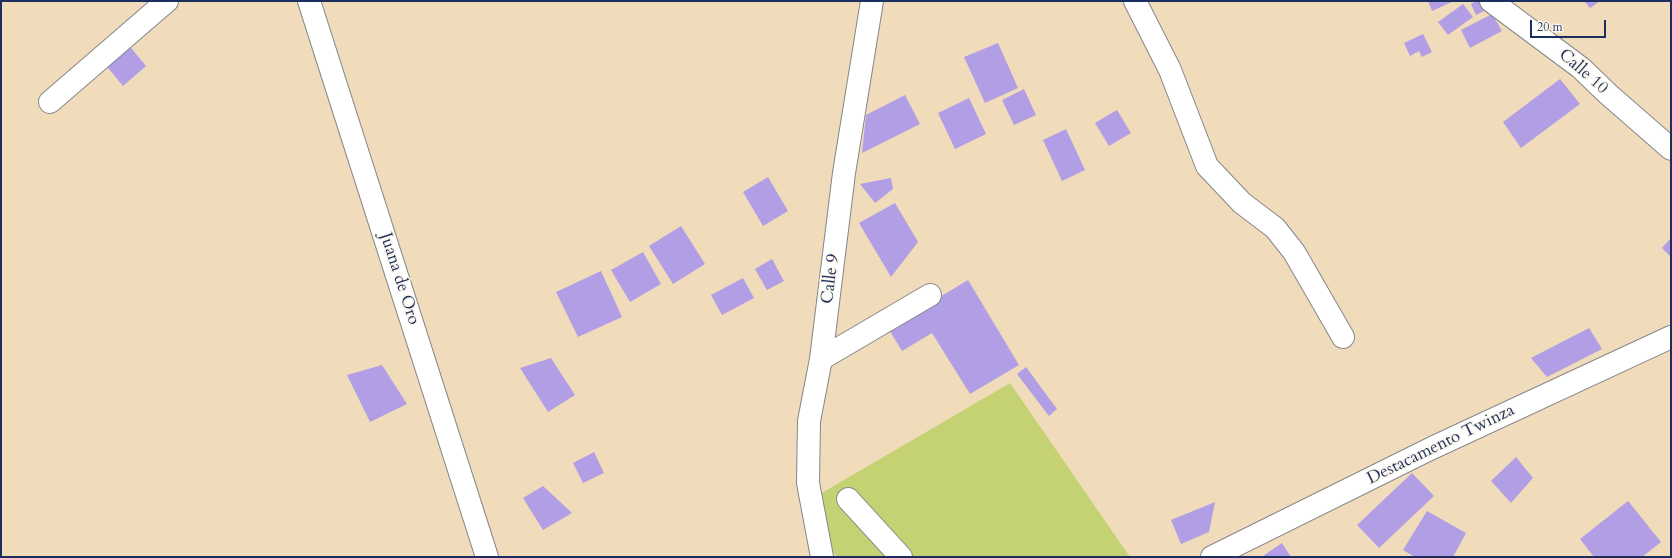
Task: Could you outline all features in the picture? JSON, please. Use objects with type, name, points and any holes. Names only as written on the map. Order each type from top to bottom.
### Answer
[{"type":"street","points":[[50,102],[168,1]]},
{"type":"street","name":"Juana de Oro","points":[[309,1],[487,557]]},
{"type":"street","name":"Calle 9","points":[[822,557],[808,483],[809,421],[821,359],[844,173],[872,1]]},
{"type":"street","points":[[1135,1],[1170,70],[1207,166],[1242,203],[1275,228],[1294,252],[1343,337]]},
{"type":"street","name":"Calle 10","points":[[1492,1],[1581,68],[1608,94],[1671,149]]},
{"type":"street","points":[[821,359],[930,295]]},
{"type":"street","name":"Destacamento Twinza","points":[[1212,557],[1432,448],[1671,337]]},
{"type":"street","points":[[848,499],[901,557]]},
{"type":"green space","points":[[1010,383],[1130,557],[838,557],[826,545],[820,494]]},
{"type":"building","points":[[1428,1],[1454,1],[1432,11]]},
{"type":"building","points":[[1479,1],[1484,11],[1476,15],[1471,4]]},
{"type":"building","points":[[1584,1],[1600,1],[1590,8]]},
{"type":"building","points":[[1463,4],[1473,17],[1448,35],[1438,22]]},
{"type":"building","points":[[1492,14],[1502,31],[1470,48],[1461,30]]},
{"type":"building","points":[[1423,34],[1432,52],[1422,57],[1419,51],[1410,56],[1404,43]]},
{"type":"building","points":[[127,43],[146,66],[123,86],[104,63]]},
{"type":"building","points":[[998,43],[1018,88],[985,103],[964,57]]},
{"type":"building","points":[[1560,79],[1580,104],[1521,148],[1503,122]]},
{"type":"building","points":[[1024,89],[1036,115],[1014,125],[1002,100]]},
{"type":"building","points":[[905,95],[920,124],[862,153],[866,115]]},
{"type":"building","points":[[969,98],[986,134],[955,149],[938,113]]},
{"type":"building","points":[[1117,110],[1131,133],[1109,146],[1095,123]]},
{"type":"building","points":[[1066,129],[1085,170],[1062,181],[1043,140]]},
{"type":"building","points":[[768,177],[788,211],[763,226],[743,192]]},
{"type":"building","points":[[891,178],[893,189],[875,203],[860,184]]},
{"type":"building","points":[[895,203],[918,242],[891,277],[859,223]]},
{"type":"building","points":[[681,226],[705,264],[673,284],[649,246]]},
{"type":"building","points":[[1671,238],[1671,257],[1662,248]]},
{"type":"building","points":[[643,252],[661,284],[630,302],[611,270]]},
{"type":"building","points":[[772,259],[784,281],[767,290],[755,269]]},
{"type":"building","points":[[601,271],[622,317],[578,337],[556,292]]},
{"type":"building","points":[[743,278],[754,298],[722,315],[711,295]]},
{"type":"building","points":[[968,280],[1019,365],[970,394],[932,333],[902,351],[888,328]]},
{"type":"building","points":[[1589,328],[1602,349],[1547,377],[1531,358]]},
{"type":"building","points":[[551,358],[575,395],[548,412],[520,368]]},
{"type":"building","points":[[382,365],[407,404],[370,422],[347,375]]},
{"type":"building","points":[[1026,367],[1057,409],[1049,416],[1017,374]]},
{"type":"building","points":[[594,452],[604,473],[583,483],[573,463]]},
{"type":"building","points":[[1516,457],[1533,478],[1511,503],[1491,481]]},
{"type":"building","points":[[1412,473],[1434,496],[1379,548],[1357,525]]},
{"type":"building","points":[[543,486],[572,513],[543,530],[523,498]]},
{"type":"building","points":[[1628,501],[1661,542],[1642,557],[1594,557],[1580,539]]},
{"type":"building","points":[[1215,502],[1209,532],[1181,544],[1171,520]]},
{"type":"building","points":[[1427,511],[1466,533],[1453,557],[1415,557],[1403,550]]},
{"type":"building","points":[[1282,543],[1291,557],[1263,556]]}]
